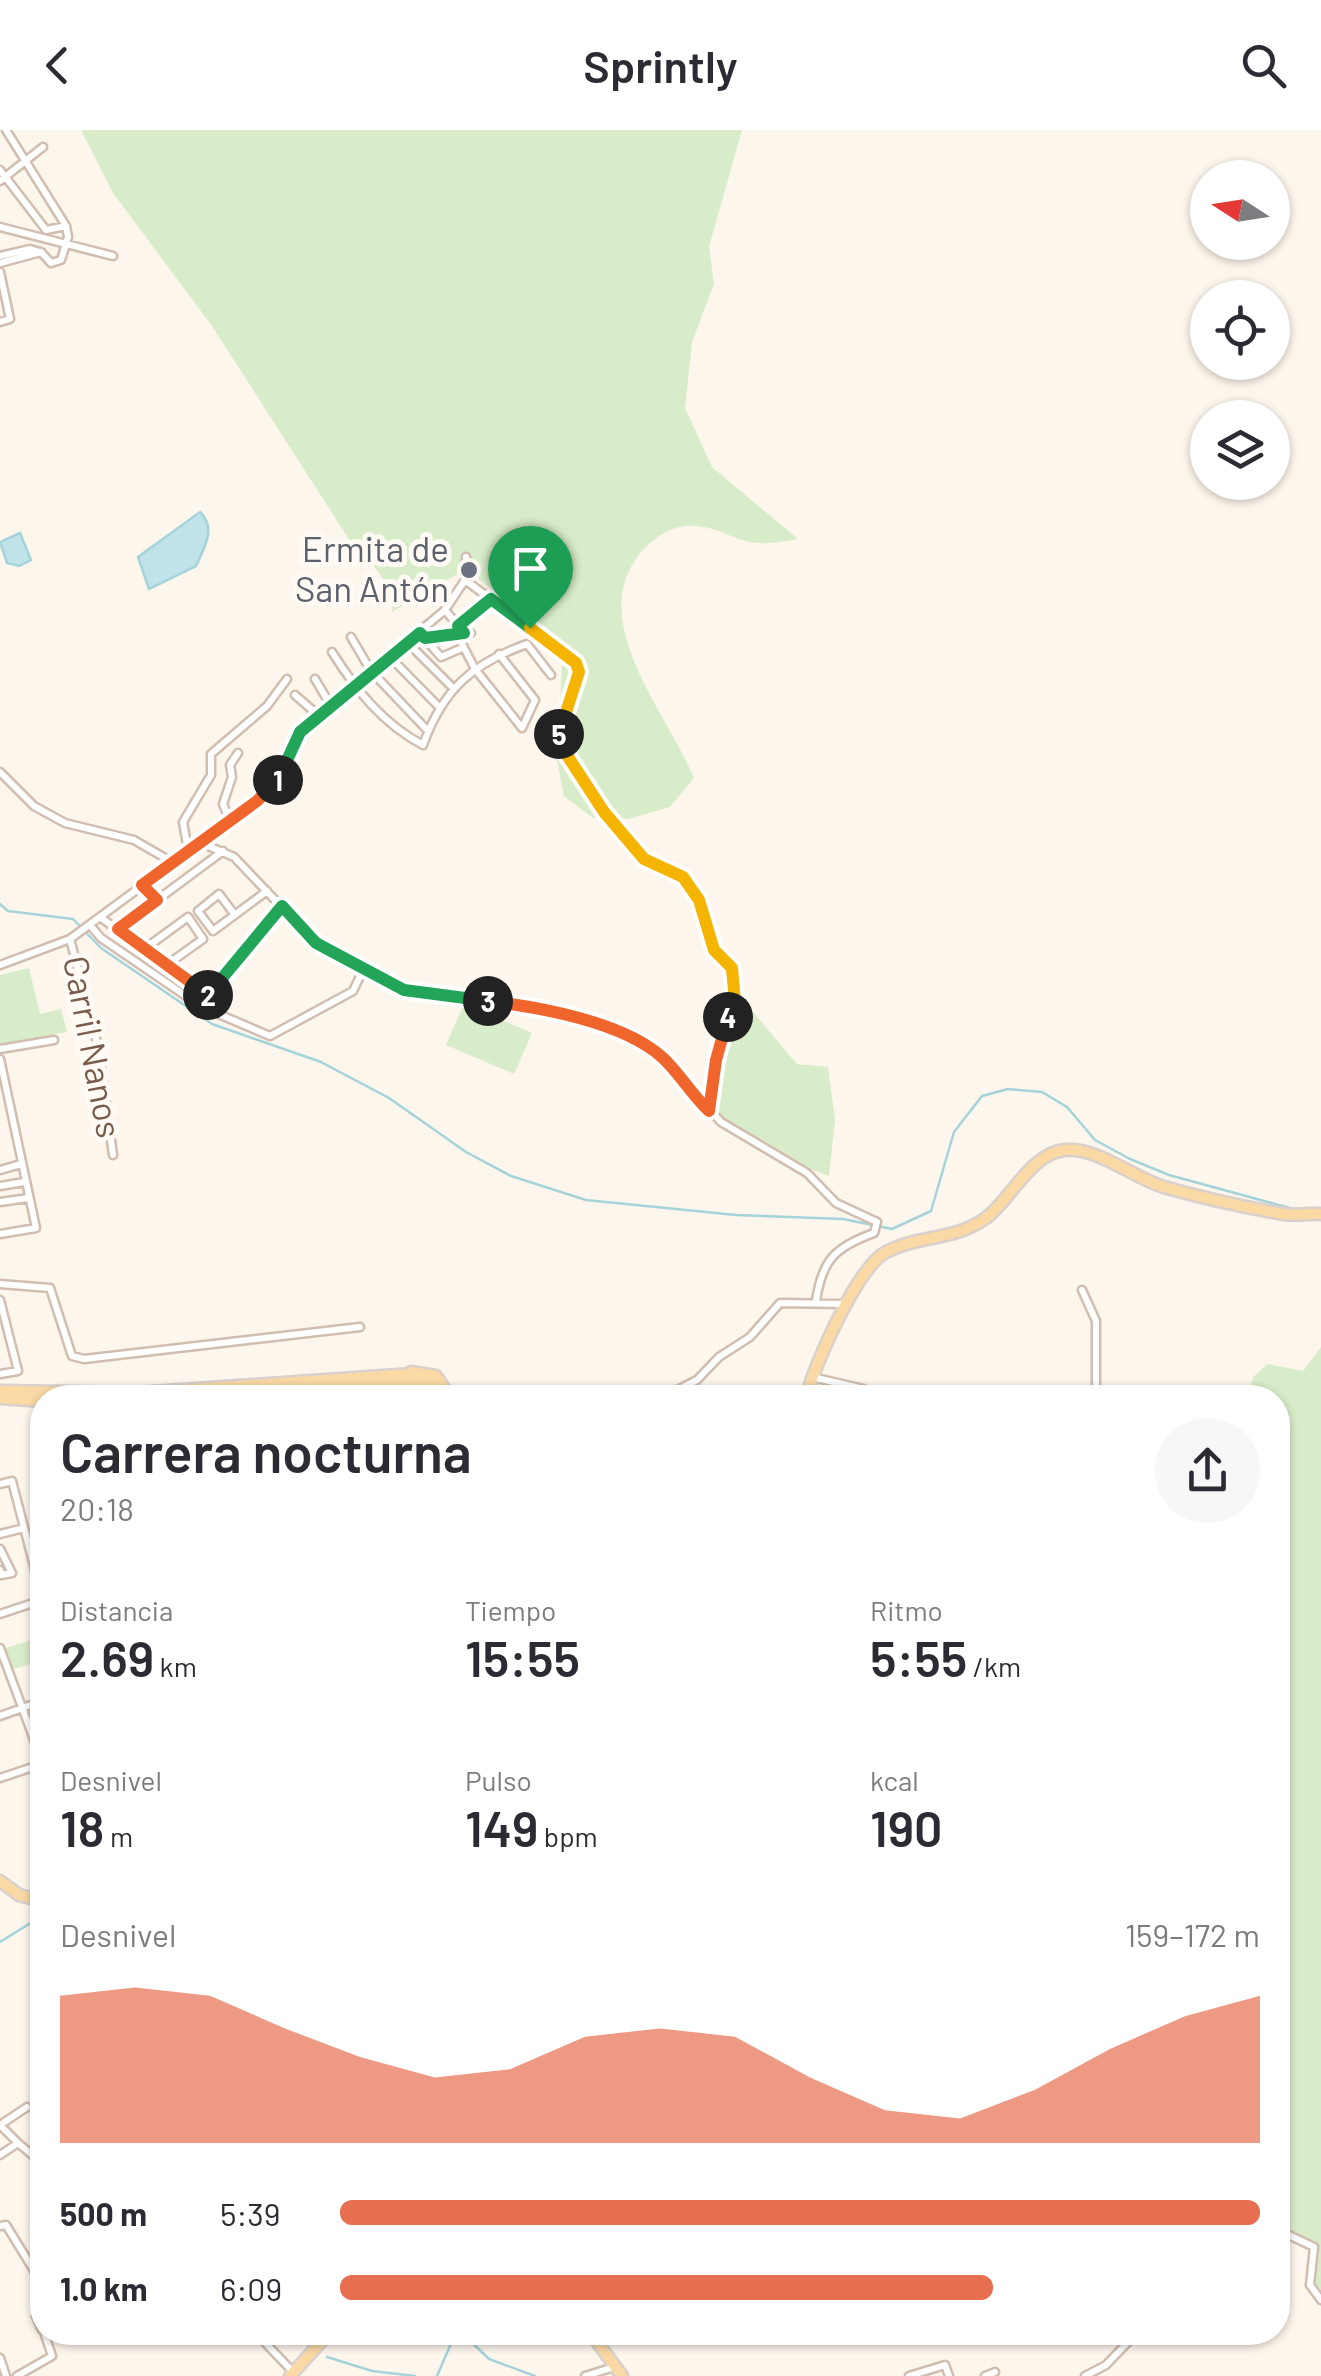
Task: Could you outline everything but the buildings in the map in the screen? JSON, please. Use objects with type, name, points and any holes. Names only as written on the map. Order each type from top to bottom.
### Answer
[{"type":"main road","points":[[809,1385],[848,1304],[880,1256],[974,1226],[1011,1194],[1034,1166],[1058,1151],[1083,1152],[1172,1189],[1297,1214],[1317,1214]]},
{"type":"main road","points":[[249,1385],[427,1372],[444,1385]]},
{"type":"main road","points":[[391,1375],[412,1374],[416,1378],[412,1381]]},
{"type":"main road","points":[[358,1385],[412,1381],[433,1385]]},
{"type":"main road","points":[[0,1394],[30,1394]]},
{"type":"main road","points":[[0,1394],[30,1399]]},
{"type":"main road","points":[[0,1881],[30,1898]]},
{"type":"main road","points":[[292,2374],[318,2345]]},
{"type":"main road","points":[[599,2345],[618,2371]]},
{"type":"street","points":[[0,259],[30,249],[41,252],[52,262],[61,260],[66,226],[6,130]]},
{"type":"street","points":[[44,147],[2,176],[46,230],[66,226]]},
{"type":"street","points":[[0,227],[64,247],[113,256]]},
{"type":"street","points":[[0,272],[10,318],[0,322]]},
{"type":"street","points":[[423,635],[465,580],[466,557]]},
{"type":"street","points":[[465,580],[576,663],[579,672],[559,728],[561,746],[604,812],[644,859],[683,877],[699,900],[714,950],[732,968],[735,1002],[723,1025],[709,1111]]},
{"type":"street","points":[[0,965],[70,939],[90,925],[278,779],[297,736],[388,656],[423,635],[462,631],[491,599]]},
{"type":"street","points":[[445,610],[462,631],[462,648],[475,669],[520,726],[535,700],[499,654]]},
{"type":"street","points":[[423,635],[441,657],[462,648]]},
{"type":"street","points":[[350,637],[371,671],[428,731]]},
{"type":"street","points":[[407,642],[454,689]]},
{"type":"street","points":[[332,652],[354,687],[400,733],[423,745],[440,708],[454,689],[499,654],[527,644],[551,675]]},
{"type":"street","points":[[388,656],[440,708]]},
{"type":"street","points":[[314,679],[331,706]]},
{"type":"street","points":[[188,850],[183,822],[211,775],[211,754],[268,706],[288,680]]},
{"type":"street","points":[[295,694],[318,716]]},
{"type":"street","points":[[230,820],[223,804],[232,777],[230,764],[238,753]]},
{"type":"street","points":[[0,772],[34,806],[65,822],[134,840],[172,862]]},
{"type":"street","points":[[199,842],[223,851],[316,943],[404,990],[548,1008],[632,1039],[662,1058],[709,1111],[807,1173],[836,1203],[877,1226],[829,1256],[816,1301]]},
{"type":"street","points":[[118,929],[223,851]]},
{"type":"street","points":[[142,885],[157,900]]},
{"type":"street","points":[[234,915],[219,894],[198,910],[213,931],[267,891]]},
{"type":"street","points":[[100,917],[147,947],[209,997],[282,906]]},
{"type":"street","points":[[147,947],[188,917],[203,939],[168,964]]},
{"type":"street","points":[[90,925],[101,938],[202,1008],[270,1036],[353,991],[363,970]]},
{"type":"street","name":"Carril Nanos","points":[[70,939],[98,1046],[112,1155]]},
{"type":"street","points":[[0,1049],[54,1040]]},
{"type":"street","points":[[0,1059],[3,1088],[36,1228],[0,1234]]},
{"type":"street","points":[[0,1170],[22,1164]]},
{"type":"street","points":[[0,1186],[24,1182]]},
{"type":"street","points":[[0,1202],[28,1198]]},
{"type":"street","points":[[0,1284],[50,1288],[72,1356],[84,1358],[360,1327]]},
{"type":"street","points":[[1082,1290],[1096,1321],[1096,1385]]},
{"type":"street","points":[[0,1300],[4,1330],[18,1371],[0,1374]]},
{"type":"street","points":[[687,1385],[750,1337],[776,1306],[816,1301],[848,1304]]},
{"type":"street","points":[[811,1377],[846,1385]]},
{"type":"street","points":[[0,1484],[12,1481],[30,1551]]},
{"type":"street","points":[[0,1534],[24,1528]]},
{"type":"street","points":[[0,1550],[1,1564]]},
{"type":"street","points":[[0,1614],[30,1603]]},
{"type":"street","points":[[0,1648],[30,1730]]},
{"type":"street","points":[[0,1682],[10,1678]]},
{"type":"street","points":[[0,1716],[30,1706]]},
{"type":"street","points":[[0,1778],[30,1767]]},
{"type":"street","points":[[27,2107],[0,2125],[30,2153]]},
{"type":"street","points":[[0,2155],[18,2143]]},
{"type":"street","points":[[0,2226],[6,2225],[30,2264]]},
{"type":"street","points":[[1290,2236],[1314,2247],[1310,2284],[1321,2300]]},
{"type":"street","points":[[17,2376],[52,2356],[48,2345]]},
{"type":"street","points":[[266,2345],[292,2374]]},
{"type":"street","points":[[1084,2376],[1106,2366],[1126,2345]]},
{"type":"street","points":[[0,2358],[6,2376]]},
{"type":"street","points":[[909,2376],[945,2365],[949,2376]]},
{"type":"street","points":[[585,2376],[618,2371]]},
{"type":"street","points":[[985,2376],[994,2372]]},
{"type":"green space","points":[[81,130],[742,130],[709,247],[714,284],[692,342],[685,408],[712,467],[798,539],[759,543],[706,527],[685,526],[657,538],[636,559],[624,585],[622,612],[627,641],[694,778],[670,807],[629,819],[593,818],[564,796],[557,760],[563,645],[466,569],[392,612],[394,595],[363,550],[352,544],[212,326],[113,193]]},
{"type":"green space","points":[[29,968],[40,1014],[61,1009],[67,1032],[0,1045],[0,975]]},
{"type":"green space","points":[[464,1004],[532,1033],[514,1074],[446,1045]]},
{"type":"green space","points":[[736,1012],[753,1012],[797,1064],[828,1067],[835,1120],[829,1176],[789,1161],[713,1111],[725,1028]]},
{"type":"green space","points":[[1321,1347],[1321,2298],[1313,2285],[1315,2244],[1290,2233],[1290,1385],[1251,1385],[1254,1376],[1268,1364],[1303,1371]]},
{"type":"green space","points":[[30,1641],[30,1664],[10,1670],[2,1649]]},
{"type":"water","points":[[200,512],[208,531],[196,566],[149,589],[138,557]]},
{"type":"water","points":[[20,533],[31,560],[19,566],[7,563],[0,542]]},
{"type":"waterway","points":[[0,904],[8,911],[73,919],[101,948],[212,1024],[321,1062],[389,1098],[466,1152],[511,1176],[586,1200],[736,1215],[843,1219],[892,1229],[931,1211],[954,1132],[982,1096],[1008,1089],[1042,1092],[1067,1107],[1095,1140],[1130,1159],[1169,1175],[1301,1211]]},
{"type":"waterway","points":[[0,1887],[3,1890]]},
{"type":"waterway","points":[[0,1942],[30,1923]]},
{"type":"waterway","points":[[437,2376],[450,2345]]},
{"type":"waterway","points":[[474,2345],[489,2359],[535,2376]]},
{"type":"waterway","points":[[327,2357],[372,2371],[415,2376]]},
{"type":"place","name":"Ermita de San Antón","points":[[469,570]]},
{"type":"route","points":[[491,599],[530,628],[564,652],[579,672],[559,728],[561,746],[604,812],[644,859],[654,860],[683,877],[699,900],[714,950],[732,968],[735,1002],[723,1025],[709,1111],[662,1058],[632,1039],[548,1008],[404,990],[316,943],[282,906],[209,997],[118,929],[157,900],[142,885],[264,795],[282,772],[300,732],[393,652],[420,633],[425,638],[464,633],[458,626],[491,599]]}]
